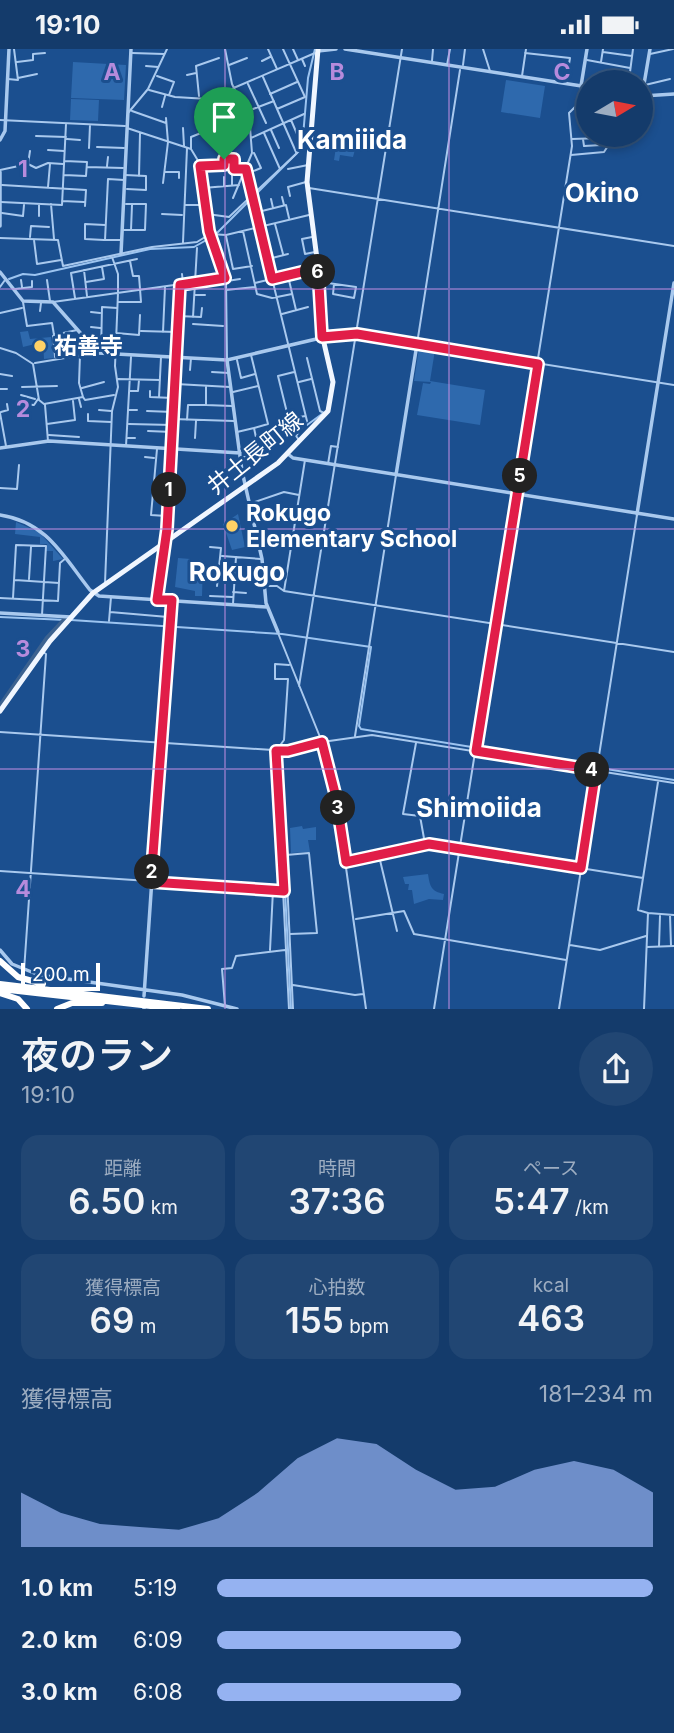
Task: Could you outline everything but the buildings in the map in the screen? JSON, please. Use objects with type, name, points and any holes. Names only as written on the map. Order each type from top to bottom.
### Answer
[{"type":"highway","points":[[0,961],[14,974],[30,982],[208,1009]]},
{"type":"highway","points":[[0,989],[120,996]]},
{"type":"highway","points":[[0,989],[177,1009]]},
{"type":"highway","points":[[0,989],[18,999],[27,1009]]},
{"type":"highway","points":[[57,1009],[85,1002],[166,1007]]},
{"type":"main road","name":"井土長町線","points":[[0,711],[42,651],[93,593],[288,454],[326,414],[334,386],[322,337],[320,282],[307,185],[306,142],[316,52]]},
{"type":"street","points":[[11,49],[18,78]]},
{"type":"street","points":[[0,140],[11,49]]},
{"type":"street","points":[[130,112],[156,76],[167,49]]},
{"type":"street","points":[[225,49],[234,88],[245,113],[274,101]]},
{"type":"street","points":[[268,49],[277,69]]},
{"type":"street","points":[[277,109],[305,97],[283,49]]},
{"type":"street","points":[[293,49],[305,66]]},
{"type":"street","points":[[148,89],[167,95],[208,99],[316,52],[336,49]]},
{"type":"street","points":[[345,49],[576,85]]},
{"type":"street","points":[[385,55],[386,49]]},
{"type":"street","points":[[299,686],[402,49]]},
{"type":"street","points":[[432,62],[433,49]]},
{"type":"street","points":[[447,65],[450,49]]},
{"type":"street","points":[[355,737],[465,49]]},
{"type":"street","points":[[483,49],[490,72]]},
{"type":"street","points":[[522,77],[526,49]]},
{"type":"street","points":[[584,70],[586,49]]},
{"type":"street","points":[[618,54],[619,49]]},
{"type":"street","points":[[585,60],[630,68],[633,49]]},
{"type":"street","points":[[647,70],[650,52],[673,49]]},
{"type":"street","points":[[601,63],[603,50],[632,57]]},
{"type":"street","points":[[121,254],[131,51],[164,54]]},
{"type":"street","points":[[15,62],[33,60],[33,54],[45,53]]},
{"type":"street","points":[[525,53],[569,58],[566,84]]},
{"type":"street","points":[[262,61],[271,56]]},
{"type":"street","points":[[199,99],[196,66],[219,58]]},
{"type":"street","points":[[229,66],[247,58]]},
{"type":"street","points":[[555,58],[555,64]]},
{"type":"street","points":[[146,66],[159,67]]},
{"type":"street","points":[[187,75],[197,72]]},
{"type":"street","points":[[7,79],[37,74]]},
{"type":"street","points":[[156,76],[174,82],[162,107]]},
{"type":"street","points":[[262,76],[297,153]]},
{"type":"street","points":[[653,83],[670,79]]},
{"type":"street","points":[[270,94],[298,82]]},
{"type":"street","points":[[247,83],[266,123]]},
{"type":"street","points":[[653,95],[674,94]]},
{"type":"street","points":[[208,99],[212,142],[220,140]]},
{"type":"street","points":[[434,1009],[570,156],[569,113],[576,106]]},
{"type":"street","points":[[130,112],[167,124]]},
{"type":"street","points":[[233,198],[252,153],[249,113]]},
{"type":"street","points":[[249,139],[304,114]]},
{"type":"street","points":[[163,183],[168,142],[166,118]]},
{"type":"street","points":[[3,120],[126,127],[191,149]]},
{"type":"street","points":[[206,213],[229,217],[297,153],[306,142],[303,133],[297,134],[291,120]]},
{"type":"street","points":[[1,202],[62,205],[66,124]]},
{"type":"street","points":[[89,148],[90,125]]},
{"type":"street","points":[[183,128],[186,148],[183,244]]},
{"type":"street","points":[[211,129],[192,135],[191,149],[200,166],[210,234],[226,280],[227,360],[240,456],[262,559],[267,607],[322,742],[336,797],[366,1009]]},
{"type":"street","points":[[271,129],[279,148]]},
{"type":"street","points":[[139,176],[140,132]]},
{"type":"street","points":[[263,132],[280,169]]},
{"type":"street","points":[[36,136],[80,139]]},
{"type":"street","points":[[602,138],[602,145],[584,146],[583,139],[602,138]]},
{"type":"street","points":[[571,139],[576,139]]},
{"type":"street","points":[[97,147],[125,149]]},
{"type":"street","points":[[570,156],[604,152],[607,147]]},
{"type":"street","points":[[48,150],[65,151]]},
{"type":"street","points":[[28,164],[30,151]]},
{"type":"street","points":[[200,166],[224,165],[224,159],[234,159],[234,169],[246,172],[261,168],[255,153],[252,153]]},
{"type":"street","points":[[107,167],[108,157]]},
{"type":"street","points":[[0,226],[0,171],[28,164],[37,168],[50,163],[87,162],[86,176],[64,175]]},
{"type":"street","points":[[48,188],[50,163]]},
{"type":"street","points":[[288,169],[308,165]]},
{"type":"street","points":[[87,167],[124,168]]},
{"type":"street","points":[[200,170],[225,171]]},
{"type":"street","points":[[164,172],[179,172],[179,178]]},
{"type":"street","points":[[246,172],[306,415],[307,421],[296,436]]},
{"type":"street","points":[[232,175],[232,185]]},
{"type":"street","points":[[105,240],[108,179],[146,176],[146,190],[123,189]]},
{"type":"street","points":[[224,177],[224,186]]},
{"type":"street","points":[[2,185],[86,190],[85,206]]},
{"type":"street","points":[[202,188],[239,185]]},
{"type":"street","points":[[290,196],[288,187],[307,185],[674,246]]},
{"type":"street","points":[[282,197],[290,220]]},
{"type":"street","points":[[271,199],[274,208]]},
{"type":"street","points":[[62,201],[85,202]]},
{"type":"street","points":[[1,213],[23,216],[24,203]]},
{"type":"street","points":[[38,216],[39,204]]},
{"type":"street","points":[[51,204],[50,227],[54,240]]},
{"type":"street","points":[[122,230],[145,230],[146,204],[123,204]]},
{"type":"street","points":[[131,230],[132,204]]},
{"type":"street","points":[[185,205],[204,205]]},
{"type":"street","points":[[257,212],[284,205]]},
{"type":"street","points":[[162,213],[184,215]]},
{"type":"street","points":[[0,238],[58,240],[63,266],[197,242],[210,234],[226,235],[310,215]]},
{"type":"street","points":[[275,223],[283,254]]},
{"type":"street","points":[[106,225],[85,224],[85,239],[121,240]]},
{"type":"street","points":[[50,227],[31,226],[37,264],[61,260]]},
{"type":"street","points":[[243,231],[257,294],[277,297],[292,294]]},
{"type":"street","points":[[226,235],[233,269],[252,266]]},
{"type":"street","points":[[279,237],[286,235]]},
{"type":"street","points":[[313,236],[302,239],[305,254],[316,252]]},
{"type":"street","points":[[193,317],[197,248]]},
{"type":"street","points":[[268,259],[288,254]]},
{"type":"street","points":[[105,583],[112,411],[117,379],[115,354],[118,293],[112,257]]},
{"type":"street","points":[[75,299],[71,273],[137,259]]},
{"type":"street","points":[[118,302],[141,302],[139,275],[133,276],[130,260]]},
{"type":"street","points":[[86,282],[104,279],[102,266]]},
{"type":"street","points":[[255,283],[318,268]]},
{"type":"street","points":[[84,270],[88,297]]},
{"type":"street","points":[[0,272],[23,301],[27,326],[52,323],[55,358]]},
{"type":"street","points":[[157,600],[167,516],[182,274]]},
{"type":"street","points":[[288,275],[296,310]]},
{"type":"street","points":[[0,287],[6,279]]},
{"type":"street","points":[[23,301],[52,302],[165,286],[240,279]]},
{"type":"street","points":[[21,280],[22,288]]},
{"type":"street","points":[[47,280],[52,302],[99,353]]},
{"type":"street","points":[[13,289],[32,287],[32,281]]},
{"type":"street","points":[[320,282],[356,287],[354,298],[333,295],[334,284]]},
{"type":"street","points":[[559,1009],[674,283]]},
{"type":"street","points":[[48,287],[53,286]]},
{"type":"street","points":[[163,332],[165,286]]},
{"type":"street","points":[[226,290],[256,287]]},
{"type":"street","points":[[194,295],[205,295]]},
{"type":"street","points":[[40,311],[41,302]]},
{"type":"street","points":[[99,353],[102,307],[117,308]]},
{"type":"street","points":[[282,314],[308,307]]},
{"type":"street","points":[[0,313],[23,308]]},
{"type":"street","points":[[178,316],[201,317],[202,308]]},
{"type":"street","points":[[91,312],[101,313]]},
{"type":"street","points":[[116,334],[139,335],[140,315]]},
{"type":"street","points":[[193,324],[225,326]]},
{"type":"street","points":[[91,327],[101,328]]},
{"type":"street","points":[[54,335],[77,330]]},
{"type":"street","points":[[140,331],[177,332]]},
{"type":"street","points":[[0,348],[33,364],[55,358],[99,353],[227,360],[322,337],[357,334],[674,385]]},
{"type":"street","points":[[68,344],[70,356]]},
{"type":"street","points":[[237,432],[268,424],[251,354]]},
{"type":"street","points":[[80,355],[83,397]]},
{"type":"street","points":[[126,447],[131,355]]},
{"type":"street","points":[[159,397],[161,356]]},
{"type":"street","points":[[190,370],[191,357]]},
{"type":"street","points":[[236,358],[241,378],[256,374]]},
{"type":"street","points":[[307,358],[320,411],[326,414]]},
{"type":"street","points":[[23,418],[22,404],[34,405],[37,399],[38,388],[33,364]]},
{"type":"street","points":[[212,372],[229,373]]},
{"type":"street","points":[[295,372],[278,376],[288,420],[300,443]]},
{"type":"street","points":[[0,374],[12,376]]},
{"type":"street","points":[[117,379],[160,380]]},
{"type":"street","points":[[138,395],[139,379]]},
{"type":"street","points":[[298,383],[312,379]]},
{"type":"street","points":[[81,388],[104,383]]},
{"type":"street","points":[[175,384],[230,387]]},
{"type":"street","points":[[206,385],[206,405]]},
{"type":"street","points":[[22,387],[57,386]]},
{"type":"street","points":[[231,393],[259,386]]},
{"type":"street","points":[[0,389],[6,389]]},
{"type":"street","points":[[129,391],[138,391]]},
{"type":"street","points":[[150,391],[150,397],[174,398]]},
{"type":"street","points":[[21,395],[37,399],[44,404],[48,441]]},
{"type":"street","points":[[44,404],[72,398],[83,397],[85,400],[115,395]]},
{"type":"street","points":[[47,424],[75,421],[72,398]]},
{"type":"street","points":[[79,398],[80,407]]},
{"type":"street","points":[[6,447],[0,412],[8,410],[7,404]]},
{"type":"street","points":[[187,420],[188,405],[232,406]]},
{"type":"street","points":[[99,410],[112,411]]},
{"type":"street","points":[[128,410],[137,410]]},
{"type":"street","points":[[147,411],[174,412]]},
{"type":"street","points":[[88,414],[88,421],[112,422]]},
{"type":"street","points":[[288,420],[306,415]]},
{"type":"street","points":[[173,419],[235,421]]},
{"type":"street","points":[[195,437],[196,420]]},
{"type":"street","points":[[128,424],[173,425]]},
{"type":"street","points":[[0,448],[48,441],[240,456],[259,452],[254,428]]},
{"type":"street","points":[[148,431],[173,432]]},
{"type":"street","points":[[48,435],[79,437]]},
{"type":"street","points":[[127,438],[135,438]]},
{"type":"street","points":[[328,464],[331,446],[339,447]]},
{"type":"street","points":[[157,449],[151,516],[167,516]]},
{"type":"street","points":[[288,454],[328,464],[674,519]]},
{"type":"street","points":[[145,457],[156,458]]},
{"type":"street","points":[[284,591],[305,460]]},
{"type":"street","points":[[0,488],[18,489],[19,465]]},
{"type":"street","points":[[251,504],[284,492],[299,495]]},
{"type":"street","points":[[0,515],[36,526],[66,557],[93,593],[267,607]]},
{"type":"street","points":[[13,598],[16,545],[46,546],[42,615]]},
{"type":"street","points":[[29,581],[31,545]]},
{"type":"street","points":[[210,547],[221,548],[218,586]]},
{"type":"street","points":[[220,556],[262,559]]},
{"type":"street","points":[[0,598],[58,601],[60,563],[66,557]]},
{"type":"street","points":[[233,605],[236,557]]},
{"type":"street","points":[[218,575],[245,577]]},
{"type":"street","points":[[14,580],[59,583]]},
{"type":"street","points":[[265,586],[674,652]]},
{"type":"street","points":[[233,592],[246,593]]},
{"type":"street","points":[[109,621],[111,596]]},
{"type":"street","points":[[210,596],[233,597]]},
{"type":"street","points":[[217,604],[218,597]]},
{"type":"street","points":[[144,996],[172,600]]},
{"type":"street","points":[[110,612],[170,617]]},
{"type":"street","points":[[0,613],[69,619]]},
{"type":"street","points":[[23,971],[46,654],[42,651]]},
{"type":"street","points":[[291,665],[275,664],[275,679],[288,679],[284,740],[279,751],[286,950],[291,1009]]},
{"type":"street","points":[[0,732],[279,751],[372,735],[674,783]]},
{"type":"street","points":[[416,742],[403,814],[420,816],[425,844]]},
{"type":"street","points":[[279,751],[286,855],[291,1009]]},
{"type":"street","points":[[647,947],[672,946],[672,914],[638,910],[659,781]]},
{"type":"street","points":[[346,862],[425,844],[643,878]]},
{"type":"street","points":[[286,855],[309,853],[317,933],[289,935]]},
{"type":"street","points":[[379,855],[397,931]]},
{"type":"street","points":[[0,871],[284,891]]},
{"type":"street","points":[[270,951],[273,890]]},
{"type":"street","points":[[355,919],[406,912],[414,934],[566,960]]},
{"type":"street","points":[[644,1009],[648,913]]},
{"type":"street","points":[[659,946],[660,914]]},
{"type":"street","points":[[569,945],[600,950],[647,935]]},
{"type":"street","points":[[0,950],[7,960],[23,971],[145,988],[237,1009]]},
{"type":"street","points":[[227,1007],[222,969],[232,968],[236,956],[286,950]]},
{"type":"street","points":[[292,985],[355,995],[365,993]]},
{"type":"shaded area","points":[[73,62],[126,65],[124,100],[71,98]]},
{"type":"shaded area","points":[[506,80],[545,86],[540,118],[501,112]]},
{"type":"shaded area","points":[[71,99],[99,100],[98,121],[70,120]]},
{"type":"shaded area","points":[[338,134],[358,138],[353,157],[340,155],[339,161],[334,160]]},
{"type":"shaded area","points":[[28,331],[30,339],[51,337],[54,358],[44,359],[43,342],[23,347],[20,332]]},
{"type":"shaded area","points":[[419,348],[435,350],[430,381],[485,390],[480,425],[417,415],[423,383],[431,382],[414,381]]},
{"type":"shaded area","points":[[238,514],[245,547],[232,550],[223,524]]},
{"type":"shaded area","points":[[16,522],[39,532],[63,559],[53,561],[53,551],[46,551],[47,544],[40,544],[40,537],[15,534]]},
{"type":"shaded area","points":[[178,558],[203,560],[202,596],[195,596],[195,591],[175,587]]},
{"type":"shaded area","points":[[302,826],[303,829],[316,827],[316,840],[308,840],[310,852],[291,853],[290,828]]},
{"type":"shaded area","points":[[428,874],[432,888],[444,894],[443,900],[429,899],[414,904],[412,890],[408,890],[409,884],[405,884],[403,877]]},
{"type":"waterway","points":[[217,233],[302,148],[308,78],[315,49]]},
{"type":"waterway","points":[[9,279],[150,249],[194,247],[210,238]]},
{"type":"waterway","points":[[307,425],[322,414]]},
{"type":"waterway","points":[[0,617],[66,620]]},
{"type":"waterway","points":[[0,706],[47,638],[64,620]]},
{"type":"waterway","points":[[71,620],[282,634],[371,647],[359,726],[361,729],[674,780]]},
{"type":"waterway","points":[[278,752],[291,1009]]},
{"type":"place","name":"祐善寺","points":[[40,346]]},
{"type":"place","name":"Rokugo Elementary School","points":[[232,526]]},
{"type":"district","name":"Kamiiida","points":[[352,140]]},
{"type":"district","name":"Okino","points":[[602,193]]},
{"type":"district","name":"Rokugo","points":[[237,572]]},
{"type":"district","name":"Shimoiida","points":[[479,808]]},
{"type":"route","points":[[224,159],[234,159],[234,169],[246,169],[272,279],[318,268],[322,337],[330,334],[357,334],[538,364],[476,751],[596,770],[581,868],[429,844],[346,862],[336,797],[322,742],[288,751],[276,751],[284,891],[151,882],[172,600],[157,600],[162,549],[167,529],[180,285],[225,278],[209,231],[200,166],[224,165],[224,159]]}]
